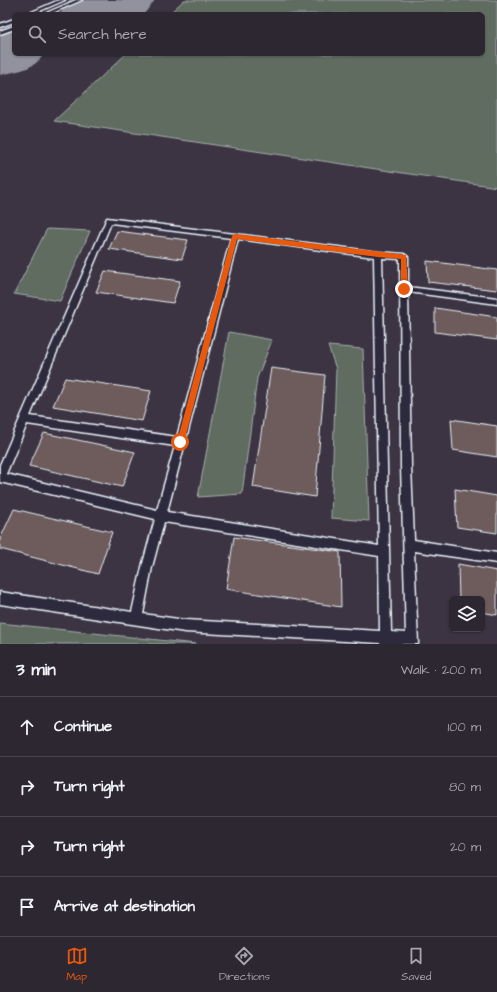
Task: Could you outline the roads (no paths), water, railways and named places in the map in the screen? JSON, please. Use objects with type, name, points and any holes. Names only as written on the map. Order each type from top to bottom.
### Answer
[{"type":"lane","points":[[34,12],[63,0]]},
{"type":"lane","points":[[51,12],[80,0]]},
{"type":"lane","points":[[0,26],[12,21]]},
{"type":"lane","points":[[0,33],[12,28]]},
{"type":"lane","points":[[0,598],[185,626],[412,642],[406,466],[404,257],[378,255],[109,220],[0,476],[161,516],[384,552]]},
{"type":"lane","points":[[136,619],[180,442],[235,236]]},
{"type":"lane","points":[[378,255],[386,641]]},
{"type":"lane","points":[[404,289],[497,301]]},
{"type":"lane","points":[[24,419],[180,442]]},
{"type":"lane","points":[[409,545],[497,558]]}]
